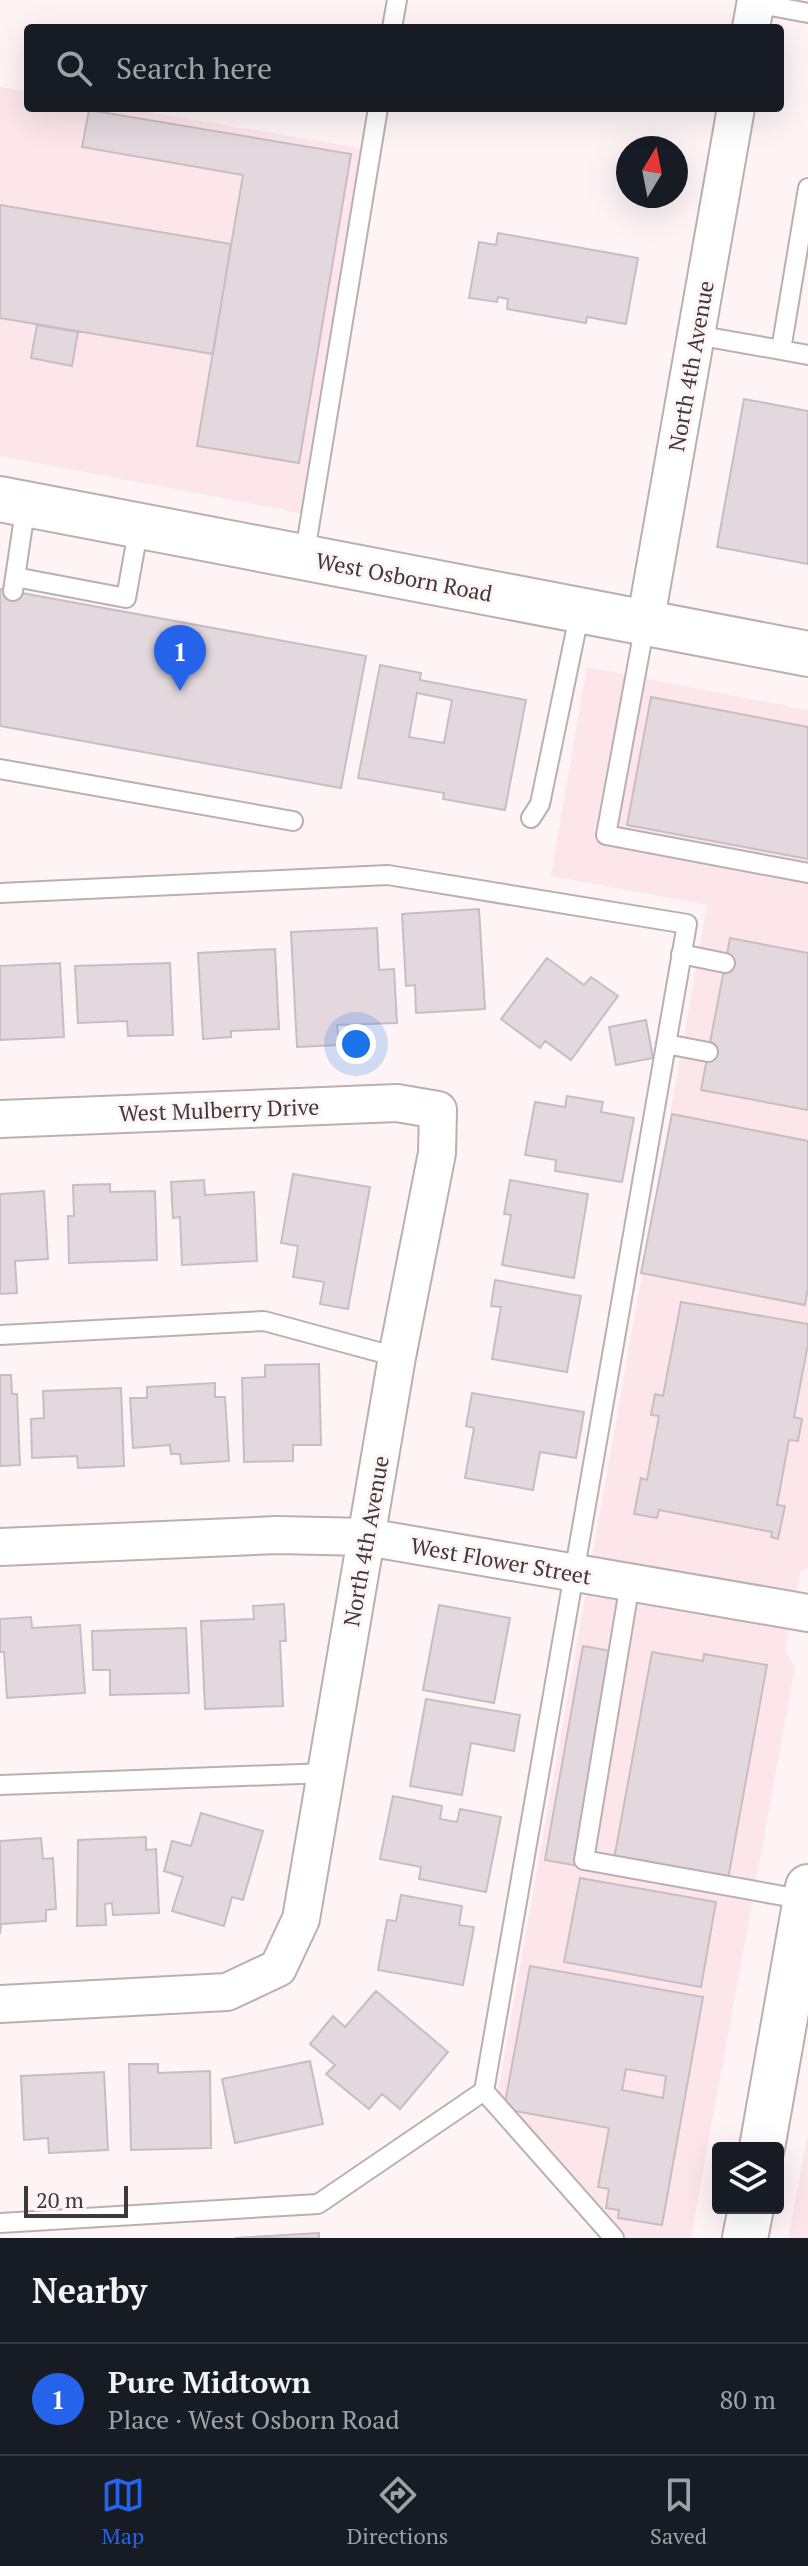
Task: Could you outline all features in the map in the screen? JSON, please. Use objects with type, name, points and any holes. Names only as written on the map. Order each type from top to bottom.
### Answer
[{"type":"street","name":"North 4th Avenue","points":[[645,624],[735,112]]},
{"type":"street","name":"West Osborn Road","points":[[13,502],[808,654]]},
{"type":"street","name":"West Mulberry Drive","points":[[0,1119],[397,1103],[438,1110]]},
{"type":"street","name":"North 4th Avenue","points":[[0,2004],[227,1992],[278,1968],[301,1919],[397,1357],[437,1153],[438,1110]]},
{"type":"street","name":"West Flower Street","points":[[0,1547],[277,1535],[367,1537],[808,1613]]},
{"type":"street","points":[[763,2142],[807,1894]]},
{"type":"street","points":[[745,2238],[750,2214]]},
{"type":"lane","points":[[393,24],[397,0]]},
{"type":"lane","points":[[754,10],[808,13]]},
{"type":"lane","points":[[304,558],[377,112]]},
{"type":"lane","points":[[781,350],[808,188]]},
{"type":"lane","points":[[696,335],[808,355]]},
{"type":"lane","points":[[13,502],[14,584],[126,598],[139,526]]},
{"type":"lane","points":[[531,818],[540,804],[580,611]]},
{"type":"lane","points":[[645,624],[606,835],[808,873]]},
{"type":"lane","points":[[0,769],[293,821]]},
{"type":"lane","points":[[0,893],[388,875],[687,924],[666,1044],[654,1163],[573,1574],[484,2091],[318,2204],[0,2223]]},
{"type":"lane","points":[[681,954],[725,963]]},
{"type":"lane","points":[[666,1044],[708,1052]]},
{"type":"lane","points":[[0,1335],[264,1321],[397,1357]]},
{"type":"lane","points":[[630,1583],[584,1860],[807,1894]]},
{"type":"lane","points":[[0,1785],[327,1773]]},
{"type":"lane","points":[[484,2091],[614,2238]]},
{"type":"shaded area","points":[[0,87],[24,91],[24,112],[148,112],[371,150],[311,515],[0,456]]},
{"type":"shaded area","points":[[587,667],[808,710],[808,1568],[801,1571],[785,1650],[795,1667],[691,2238],[624,2238],[496,2103],[707,905],[551,876]]},
{"type":"shaded area","points":[[808,2133],[808,2238],[788,2238]]},
{"type":"building","points":[[89,112],[101,112],[351,154],[299,463],[197,446],[243,175],[82,147]]},
{"type":"building","points":[[0,205],[231,244],[213,354],[0,318]]},
{"type":"building","points":[[498,233],[638,258],[626,324],[587,317],[586,323],[507,309],[508,299],[498,297],[497,302],[469,298],[479,242],[496,245]]},
{"type":"building","points":[[37,325],[78,332],[72,366],[31,358]]},
{"type":"building","points":[[744,399],[808,411],[808,564],[717,547]]},
{"type":"building","points":[[0,589],[366,656],[341,788],[0,726]]},
{"type":"building","points":[[380,665],[421,673],[420,680],[526,700],[505,810],[443,799],[444,793],[358,778]],"holes":[[[417,693],[452,700],[444,743],[409,737]]]},
{"type":"building","points":[[651,697],[808,727],[808,859],[627,825]]},
{"type":"building","points":[[479,909],[485,1009],[416,1013],[415,985],[406,986],[402,914]]},
{"type":"building","points":[[377,928],[379,970],[394,969],[397,1023],[337,1025],[339,1045],[297,1047],[291,932]]},
{"type":"building","points":[[730,938],[808,953],[808,1110],[701,1090]]},
{"type":"building","points":[[275,949],[279,1029],[231,1031],[231,1037],[203,1039],[198,953]]},
{"type":"building","points":[[547,958],[584,985],[591,977],[618,996],[571,1060],[545,1041],[540,1048],[501,1019]]},
{"type":"building","points":[[60,963],[64,1037],[0,1040],[0,966]]},
{"type":"building","points":[[170,963],[173,1035],[128,1036],[127,1021],[78,1023],[75,966]]},
{"type":"building","points":[[646,1020],[653,1058],[616,1065],[609,1027]]},
{"type":"building","points":[[567,1096],[603,1102],[601,1112],[634,1118],[622,1182],[555,1171],[556,1160],[525,1155],[535,1102],[565,1107]]},
{"type":"building","points":[[672,1114],[808,1141],[808,1288],[805,1305],[641,1273]]},
{"type":"building","points":[[293,1174],[370,1187],[348,1309],[320,1304],[324,1282],[293,1277],[298,1246],[281,1243]]},
{"type":"building","points":[[204,1180],[205,1195],[254,1192],[257,1261],[182,1265],[180,1217],[173,1218],[171,1182]]},
{"type":"building","points":[[510,1180],[588,1194],[574,1278],[502,1265],[511,1215],[504,1214]]},
{"type":"building","points":[[110,1184],[110,1192],[155,1191],[157,1260],[69,1263],[68,1216],[74,1216],[73,1185]]},
{"type":"building","points":[[44,1191],[48,1259],[15,1261],[17,1293],[0,1294],[0,1194]]},
{"type":"building","points":[[495,1280],[581,1296],[567,1372],[492,1359],[501,1307],[491,1306]]},
{"type":"building","points":[[681,1302],[808,1324],[808,1344],[794,1417],[802,1419],[798,1441],[789,1440],[777,1505],[785,1506],[778,1539],[771,1537],[772,1532],[659,1510],[657,1518],[634,1514],[641,1478],[647,1480],[659,1416],[651,1415],[655,1394],[663,1396]]},
{"type":"building","points":[[319,1364],[321,1445],[293,1445],[293,1461],[244,1462],[242,1378],[265,1377],[265,1365]]},
{"type":"building","points":[[0,1375],[11,1375],[12,1394],[17,1394],[20,1465],[0,1466]]},
{"type":"building","points":[[215,1383],[215,1397],[225,1397],[229,1461],[181,1464],[180,1454],[171,1454],[170,1445],[133,1448],[130,1398],[147,1398],[147,1387]]},
{"type":"building","points":[[121,1388],[124,1466],[78,1468],[77,1456],[32,1458],[31,1419],[44,1418],[43,1391]]},
{"type":"building","points":[[472,1393],[584,1412],[576,1458],[540,1452],[533,1490],[465,1478],[474,1428],[466,1426]]},
{"type":"building","points":[[284,1604],[286,1641],[280,1641],[283,1706],[205,1709],[201,1621],[254,1619],[253,1606]]},
{"type":"building","points":[[439,1605],[510,1618],[494,1703],[423,1690]]},
{"type":"building","points":[[31,1617],[32,1628],[80,1625],[85,1693],[7,1698],[4,1652],[0,1652],[0,1619]]},
{"type":"building","points":[[186,1628],[189,1693],[110,1695],[110,1670],[93,1670],[92,1631]]},
{"type":"building","points":[[583,1646],[616,1652],[579,1866],[545,1860]]},
{"type":"building","points":[[652,1652],[703,1661],[704,1654],[767,1665],[728,1879],[614,1859]]},
{"type":"building","points":[[426,1699],[520,1715],[514,1751],[471,1743],[462,1795],[410,1786]]},
{"type":"building","points":[[393,1796],[442,1806],[440,1819],[457,1822],[460,1809],[501,1817],[486,1892],[419,1879],[421,1867],[380,1859]]},
{"type":"building","points":[[201,1813],[263,1831],[243,1900],[232,1897],[224,1926],[172,1911],[183,1877],[164,1871],[172,1841],[191,1846]]},
{"type":"building","points":[[146,1837],[146,1850],[156,1849],[159,1913],[113,1915],[112,1903],[105,1904],[106,1925],[77,1926],[78,1840]]},
{"type":"building","points":[[41,1838],[43,1859],[53,1858],[56,1909],[46,1910],[46,1921],[1,1924],[0,1934],[0,1841]]},
{"type":"building","points":[[580,1878],[716,1902],[701,1987],[564,1962]]},
{"type":"building","points":[[401,1895],[462,1906],[459,1925],[474,1927],[463,1985],[378,1970],[387,1920],[396,1921]]},
{"type":"building","points":[[530,1966],[703,1997],[662,2225],[618,2218],[619,2210],[606,2208],[609,2189],[598,2187],[609,2128],[504,2109]],"holes":[[[626,2069],[666,2076],[663,2098],[622,2090]]]},
{"type":"building","points":[[376,1991],[448,2052],[400,2109],[382,2094],[369,2109],[326,2074],[335,2065],[310,2044],[333,2016],[345,2027]]},
{"type":"building","points":[[310,2061],[323,2124],[235,2143],[222,2079]]},
{"type":"building","points":[[129,2064],[158,2064],[158,2073],[210,2071],[211,2148],[131,2150]]},
{"type":"building","points":[[104,2072],[108,2150],[49,2153],[48,2138],[24,2140],[21,2076]]},
{"type":"building","points":[[319,2233],[319,2238],[235,2238]]},
{"type":"place","name":"Pure Midtown","points":[[180,691]]}]
